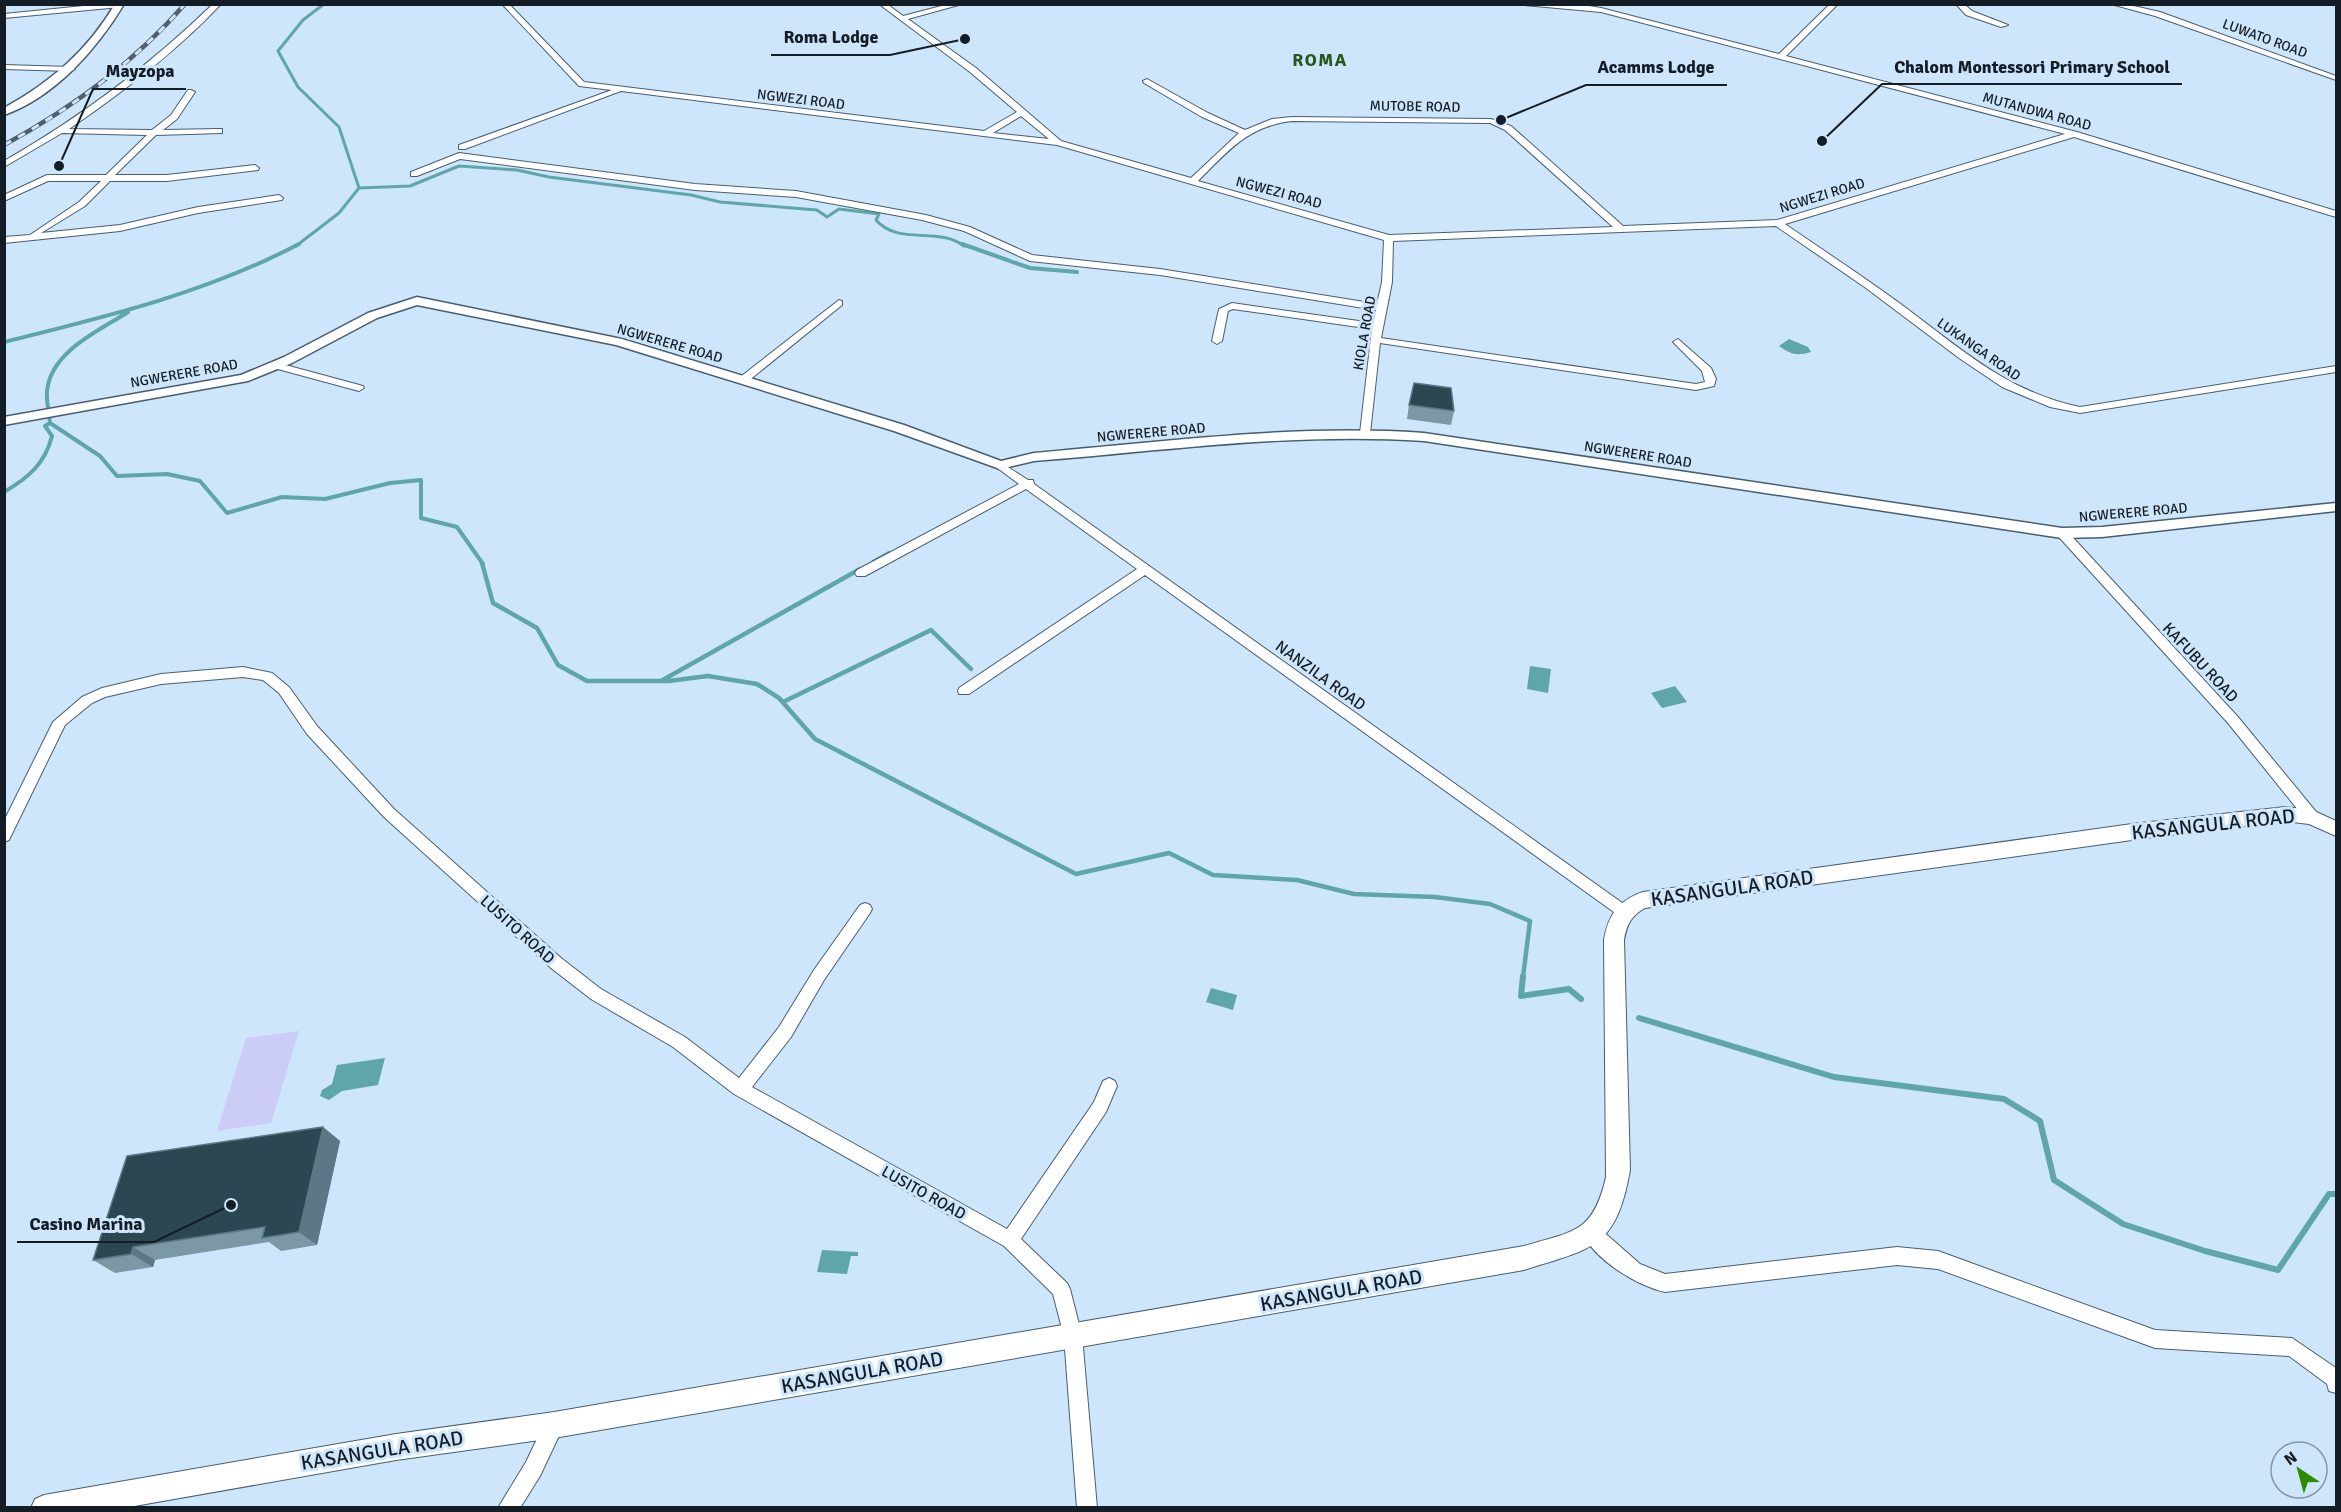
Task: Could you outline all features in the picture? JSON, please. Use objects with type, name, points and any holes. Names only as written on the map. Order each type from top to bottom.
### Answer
[{"type":"main road","name":"KASANGULA ROAD","points":[[1623,911],[1643,900],[2285,814],[2312,817],[2337,829]]},
{"type":"main road","points":[[1592,1233],[1607,1211],[1619,1170],[1614,940],[1616,923],[1623,911]]},
{"type":"main road","name":"KASANGULA ROAD","points":[[44,1508],[396,1447],[554,1425],[1524,1258],[1592,1233]]},
{"type":"street","points":[[4,165],[62,131],[160,58],[218,4]]},
{"type":"street","name":"NGWEZI ROAD","points":[[505,4],[577,82],[619,90],[1058,143],[1389,238],[1778,223],[2074,134]]},
{"type":"street","points":[[882,4],[904,18],[1023,111],[1058,143]]},
{"type":"street","points":[[904,18],[958,4]]},
{"type":"street","name":"MUTANDWA ROAD","points":[[1517,4],[1582,5],[2074,134],[2337,214]]},
{"type":"street","points":[[1779,58],[1836,4]]},
{"type":"street","points":[[1959,4],[1970,14],[2004,25]]},
{"type":"street","name":"LUWATO ROAD","points":[[2114,4],[2157,14],[2337,78]]},
{"type":"street","points":[[4,16],[120,5]]},
{"type":"street","points":[[4,112],[43,90],[71,69],[99,38],[120,5]]},
{"type":"street","points":[[4,67],[71,69]]},
{"type":"street","points":[[1147,81],[1205,115],[1243,132]]},
{"type":"street","points":[[462,147],[619,90]]},
{"type":"street","points":[[29,237],[82,204],[153,133],[174,117],[191,92]]},
{"type":"street","points":[[986,134],[1023,111]]},
{"type":"street","name":"MUTOBE ROAD","points":[[1192,182],[1243,132],[1263,122],[1278,119],[1447,120],[1499,123],[1508,128],[1621,229]]},
{"type":"street","points":[[62,131],[153,133],[219,131]]},
{"type":"street","points":[[414,174],[459,156],[695,187],[796,194],[923,217],[967,229],[1030,258],[1160,272],[1381,308]]},
{"type":"street","points":[[4,199],[44,178],[189,177],[255,168]]},
{"type":"street","points":[[4,240],[120,228],[198,210],[279,198]]},
{"type":"street","name":"LUKANGA ROAD","points":[[1778,223],[1887,298],[1985,372],[2025,396],[2043,403],[2080,410],[2337,369]]},
{"type":"street","name":"KIOLA ROAD","points":[[1365,434],[1377,327],[1387,282],[1389,238]]},
{"type":"street","name":"NGWERERE ROAD","points":[[4,421],[218,384],[278,366],[378,313],[417,301],[618,342],[899,428],[1000,465],[1034,457],[1154,446],[1306,435],[1365,434],[1424,437],[2062,533],[2102,532],[2337,507]]},
{"type":"street","points":[[743,380],[839,303]]},
{"type":"street","points":[[1217,340],[1224,309],[1232,306],[1377,327]]},
{"type":"street","points":[[1377,340],[1696,387],[1710,384],[1711,379],[1707,370],[1678,342]]},
{"type":"street","points":[[278,366],[359,388]]},
{"type":"street","name":"NANZILA ROAD","points":[[1000,465],[1029,483],[1080,525],[1146,569],[1623,911]]},
{"type":"street","points":[[861,573],[1029,483]]},
{"type":"street","name":"KAFUBU ROAD","points":[[2062,533],[2233,720],[2312,817]]},
{"type":"street","points":[[964,691],[1146,569]]},
{"type":"street","name":"LUSITO ROAD","points":[[4,836],[60,722],[87,700],[102,693],[161,679],[243,672],[267,676],[284,690],[312,730],[389,813],[556,963],[627,1015],[679,1042],[740,1089],[1010,1240],[1061,1289],[1072,1336],[1087,1508]]},
{"type":"street","points":[[740,1089],[785,1032],[819,975],[865,909]]},
{"type":"street","points":[[1010,1240],[1100,1107],[1109,1086]]},
{"type":"street","points":[[1592,1233],[1624,1265],[1649,1280],[1665,1282],[1897,1256],[1938,1260],[2155,1339],[2292,1347],[2334,1378],[2337,1384]]},
{"type":"street","points":[[508,1508],[533,1469],[554,1425]]},
{"type":"shaded area","points":[[1789,339],[1808,347],[1811,352],[1795,354],[1779,346]]},
{"type":"shaded area","points":[[1530,666],[1551,669],[1548,693],[1527,689]]},
{"type":"shaded area","points":[[1675,686],[1687,702],[1662,708],[1651,693]]},
{"type":"shaded area","points":[[1211,988],[1237,995],[1233,1010],[1206,1002]]},
{"type":"shaded area","points":[[299,1031],[271,1123],[217,1131],[246,1038]]},
{"type":"shaded area","points":[[385,1058],[378,1085],[342,1091],[329,1100],[320,1096],[322,1090],[332,1084],[337,1065]]},
{"type":"shaded area","points":[[822,1250],[858,1252],[858,1256],[851,1256],[847,1274],[817,1272]]},
{"type":"building","points":[[1414,383],[1451,388],[1454,411],[1409,405]]},
{"type":"building","points":[[323,1127],[299,1232],[262,1238],[265,1227],[133,1247],[131,1254],[93,1260],[127,1156]]},
{"type":"waterway","points":[[324,4],[303,20],[278,51],[298,87],[339,127],[359,188]]},
{"type":"waterway","points":[[359,188],[410,186],[459,166],[517,170],[549,177],[691,195],[720,202],[817,210],[827,217],[839,209],[879,214],[876,220],[885,228],[907,234],[943,237],[964,246]]},
{"type":"waterway","points":[[298,245],[339,213],[359,188]]},
{"type":"waterway","points":[[962,244],[1030,268],[1077,272]]},
{"type":"waterway","points":[[4,342],[117,313],[191,290],[264,261],[298,245]]},
{"type":"waterway","points":[[50,423],[47,391],[50,377],[57,364],[78,344],[128,312]]},
{"type":"waterway","points":[[4,492],[28,476],[45,455],[52,436],[45,426],[50,423]]},
{"type":"waterway","points":[[50,423],[100,456],[117,476],[167,474],[200,481],[227,513],[282,497],[325,499],[390,483],[421,480],[421,518],[457,527],[483,564]]},
{"type":"waterway","points":[[873,562],[889,553]]},
{"type":"waterway","points":[[482,563],[493,603],[537,628],[558,665],[587,681],[661,681]]},
{"type":"waterway","points":[[661,681],[860,569]]},
{"type":"waterway","points":[[783,702],[931,630],[971,669]]},
{"type":"waterway","points":[[661,681],[708,676],[757,684],[779,698],[815,739],[1076,874],[1169,853],[1213,875],[1297,880],[1354,894],[1435,897],[1490,904],[1530,921],[1523,977]]},
{"type":"waterway","points":[[1523,976],[1521,996],[1569,989],[1581,999]]},
{"type":"waterway","points":[[1639,1018],[1834,1077],[2004,1099],[2040,1121],[2054,1180],[2123,1224],[2205,1251],[2278,1270],[2329,1194],[2336,1194]]},
{"type":"railway","points":[[4,145],[54,116],[101,83],[145,46],[185,4]]},
{"type":"place","name":"Roma Lodge","points":[[965,39]]},
{"type":"place","name":"Acamms Lodge","points":[[1501,120]]},
{"type":"place","name":"Chalom Montessori Primary School","points":[[1822,141]]},
{"type":"place","name":"Mayzopa","points":[[59,166]]},
{"type":"place","name":"Casino Marina","points":[[231,1205]]},
{"type":"district","name":"ROMA","points":[[1320,60]]}]
